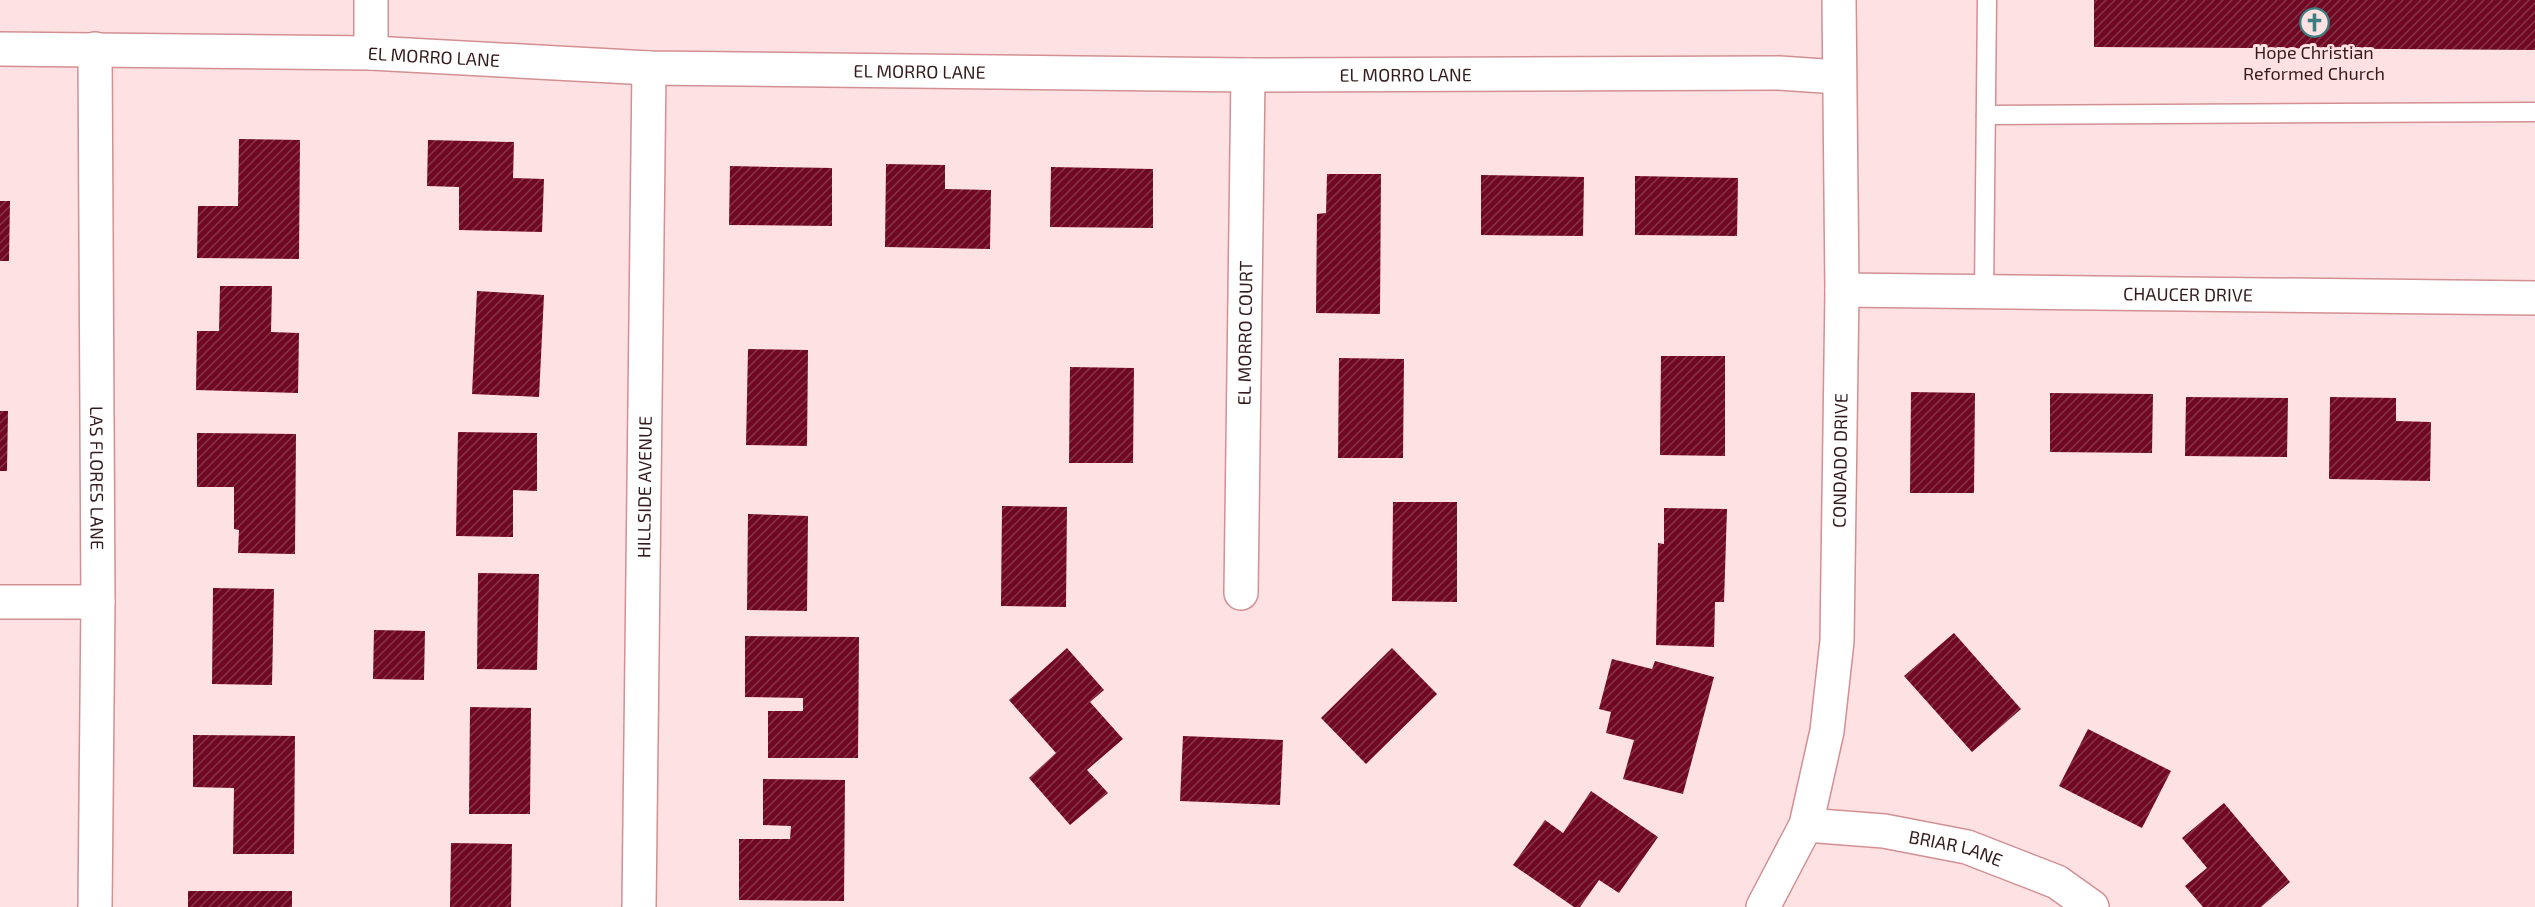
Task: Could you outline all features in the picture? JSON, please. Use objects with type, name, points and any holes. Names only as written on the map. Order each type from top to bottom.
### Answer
[{"type":"street","points":[[370,53],[371,0]]},
{"type":"street","name":"CONDADO DRIVE","points":[[1763,907],[1806,825],[1827,731],[1837,641],[1842,290],[1839,0]]},
{"type":"street","name":"EL MORRO LANE","points":[[0,49],[370,53],[649,68],[1248,75],[1779,73],[1838,77]]},
{"type":"street","name":"LAS FLORES LANE","points":[[95,49],[98,602],[95,907]]},
{"type":"street","name":"HILLSIDE AVENUE","points":[[639,907],[649,68]]},
{"type":"street","name":"EL MORRO COURT","points":[[1240,593],[1248,75]]},
{"type":"street","name":"CHAUCER DRIVE","points":[[1842,290],[2535,298]]},
{"type":"street","points":[[0,602],[98,602]]},
{"type":"street","name":"BRIAR LANE","points":[[1806,825],[1884,831],[1967,847],[2057,882],[2092,907]]},
{"type":"lane","points":[[1984,293],[1987,0]]},
{"type":"lane","points":[[1986,115],[2535,112]]},
{"type":"building","name":"Hope Christian Reformed Church","points":[[2094,0],[2535,0],[2535,50],[2094,47]]},
{"type":"building","points":[[239,139],[300,140],[299,259],[197,258],[198,206],[238,206]]},
{"type":"building","points":[[428,140],[514,142],[513,178],[544,179],[542,232],[459,230],[459,187],[427,186]]},
{"type":"building","points":[[886,164],[945,165],[945,189],[991,190],[990,249],[885,247]]},
{"type":"building","points":[[730,166],[832,168],[832,226],[729,225]]},
{"type":"building","points":[[1051,167],[1153,169],[1153,228],[1050,227]]},
{"type":"building","points":[[1327,174],[1381,174],[1380,314],[1316,313],[1317,214],[1326,213]]},
{"type":"building","points":[[1481,175],[1584,177],[1583,236],[1481,235]]},
{"type":"building","points":[[1635,176],[1738,178],[1737,236],[1635,235]]},
{"type":"building","points":[[0,201],[10,201],[9,261],[0,261]]},
{"type":"building","points":[[220,286],[272,286],[271,332],[299,333],[298,393],[196,390],[197,331],[219,331]]},
{"type":"building","points":[[477,291],[544,295],[539,397],[472,394]]},
{"type":"building","points":[[748,349],[808,350],[807,446],[746,445]]},
{"type":"building","points":[[1661,356],[1725,356],[1725,456],[1660,455]]},
{"type":"building","points":[[1339,358],[1404,359],[1403,458],[1338,458]]},
{"type":"building","points":[[1070,367],[1134,368],[1133,463],[1069,463]]},
{"type":"building","points":[[1911,392],[1975,393],[1974,493],[1910,493]]},
{"type":"building","points":[[2050,393],[2153,394],[2152,453],[2050,452]]},
{"type":"building","points":[[2186,397],[2288,398],[2287,457],[2185,456]]},
{"type":"building","points":[[2330,397],[2396,398],[2396,421],[2431,422],[2430,481],[2329,479]]},
{"type":"building","points":[[0,411],[8,411],[7,471],[0,471]]},
{"type":"building","points":[[458,432],[537,433],[537,491],[513,490],[513,537],[456,536]]},
{"type":"building","points":[[197,433],[296,434],[295,554],[238,553],[239,530],[234,529],[234,487],[197,487]]},
{"type":"building","points":[[1393,502],[1457,502],[1457,602],[1392,601]]},
{"type":"building","points":[[1002,506],[1067,507],[1066,607],[1001,606]]},
{"type":"building","points":[[1664,508],[1727,509],[1724,602],[1715,602],[1714,647],[1656,645],[1658,543],[1664,544]]},
{"type":"building","points":[[748,514],[808,516],[807,611],[747,610]]},
{"type":"building","points":[[478,573],[539,574],[537,670],[477,669]]},
{"type":"building","points":[[213,588],[274,589],[272,685],[212,684]]},
{"type":"building","points":[[374,630],[425,631],[424,680],[373,679]]},
{"type":"building","points":[[1954,633],[2021,709],[1972,752],[1904,676]]},
{"type":"building","points":[[745,636],[859,637],[858,758],[768,758],[768,711],[803,711],[803,698],[745,697]]},
{"type":"building","points":[[1067,648],[1104,690],[1090,702],[1123,739],[1087,770],[1108,793],[1070,825],[1029,778],[1056,753],[1009,700]]},
{"type":"building","points":[[1392,648],[1437,694],[1366,764],[1321,718]]},
{"type":"building","points":[[1612,659],[1652,669],[1655,661],[1714,677],[1683,794],[1623,779],[1634,740],[1606,733],[1611,712],[1599,709]]},
{"type":"building","points":[[470,707],[531,708],[530,814],[469,814]]},
{"type":"building","points":[[2088,729],[2171,771],[2142,828],[2059,786]]},
{"type":"building","points":[[193,735],[295,736],[294,854],[233,854],[234,788],[193,787]]},
{"type":"building","points":[[1183,736],[1283,740],[1280,805],[1180,801]]},
{"type":"building","points":[[763,779],[845,780],[844,901],[739,900],[739,839],[790,839],[791,826],[763,825]]},
{"type":"building","points":[[1591,791],[1658,837],[1619,893],[1599,880],[1580,907],[1574,907],[1513,865],[1545,820],[1563,833]]},
{"type":"building","points":[[2224,803],[2290,882],[2261,907],[2203,907],[2185,886],[2207,868],[2182,838]]},
{"type":"building","points":[[451,843],[512,844],[511,907],[450,907]]},
{"type":"building","points":[[188,891],[292,891],[292,907],[188,907]]},
{"type":"place","name":"Hope Christian Reformed Church","points":[[2314,23]]}]
